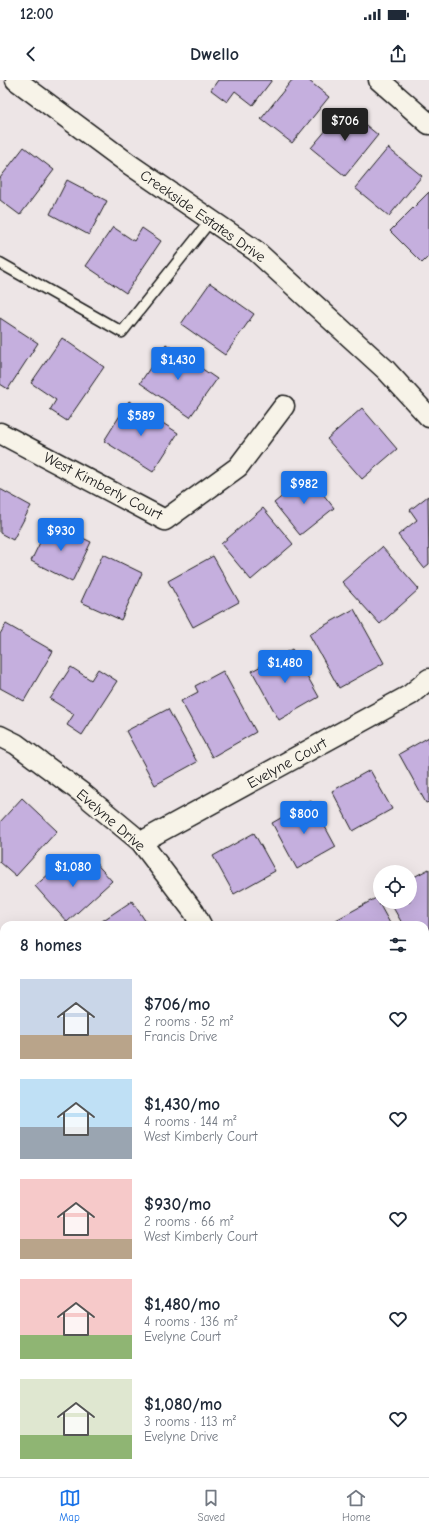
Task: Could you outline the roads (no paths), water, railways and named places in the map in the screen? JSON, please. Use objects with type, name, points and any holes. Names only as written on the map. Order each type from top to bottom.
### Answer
[{"type":"street","name":"Creekside Estates Drive","points":[[16,80],[129,164],[256,251],[386,370],[429,416]]},
{"type":"street","points":[[379,80],[429,124]]},
{"type":"street","name":"West Kimberly Court","points":[[0,433],[165,520],[238,467],[284,406]]},
{"type":"street","name":"Evelyne Court","points":[[141,842],[410,695],[429,679]]},
{"type":"street","name":"Evelyne Drive","points":[[0,736],[16,744],[82,793],[141,842],[194,912],[199,921]]},
{"type":"lane","points":[[0,263],[122,332],[210,220]]}]
